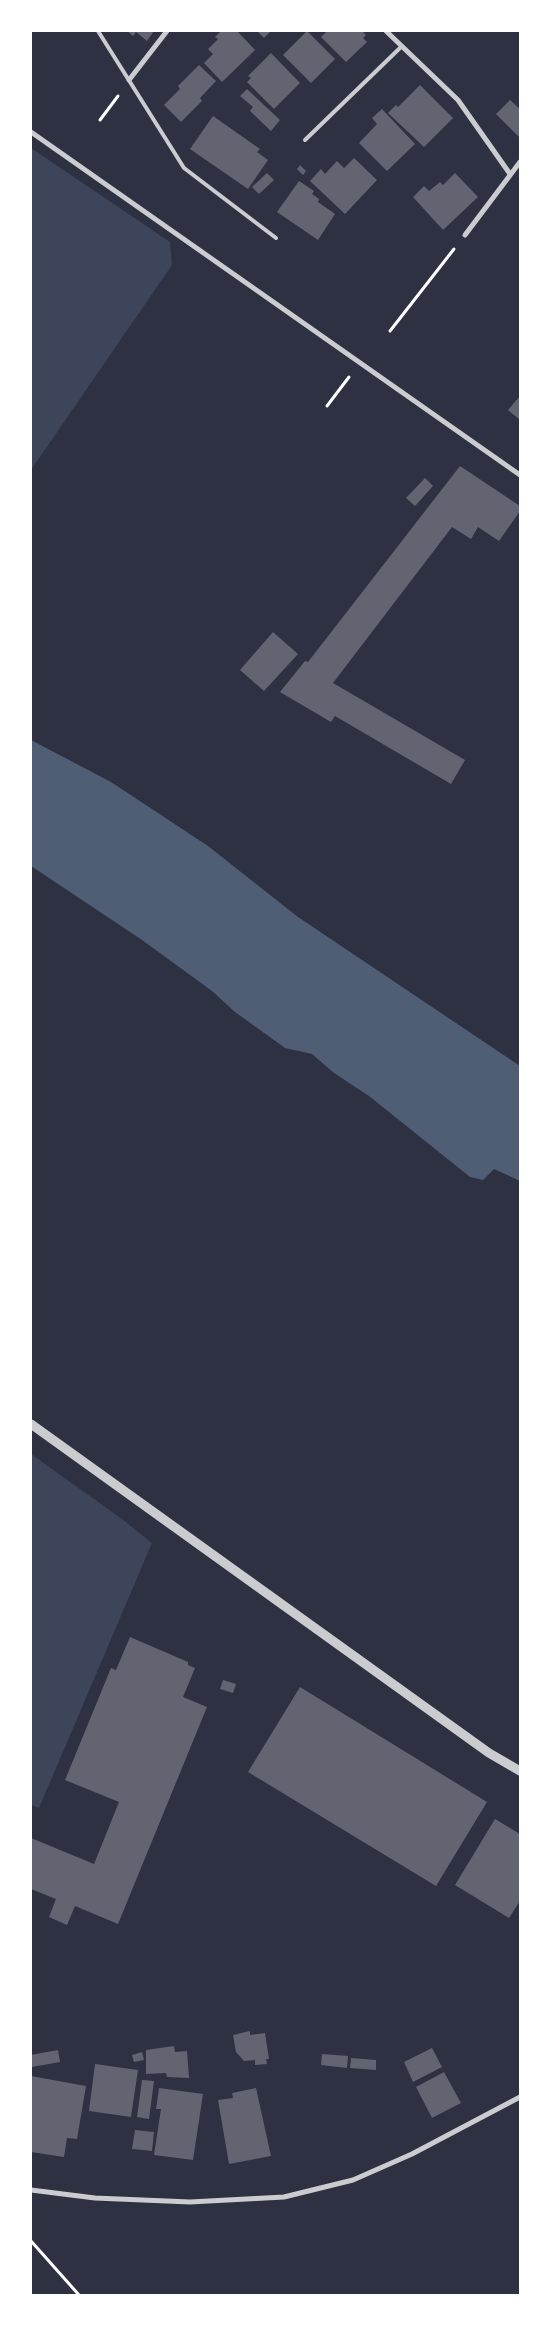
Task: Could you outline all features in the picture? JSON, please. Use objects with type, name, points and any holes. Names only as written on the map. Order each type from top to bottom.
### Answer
[{"type":"street","points":[[129,80],[166,31]]},
{"type":"street","points":[[386,31],[458,100],[510,174]]},
{"type":"street","points":[[31,132],[520,475]]},
{"type":"street","points":[[465,235],[520,162]]},
{"type":"street","points":[[31,1424],[481,1747],[520,1771]]},
{"type":"street","points":[[31,2190],[95,2198],[190,2202],[284,2198],[353,2180],[412,2154],[520,2097]]},
{"type":"lane","points":[[98,31],[184,168],[276,238]]},
{"type":"lane","points":[[306,140],[401,46]]},
{"type":"path","points":[[100,120],[129,80]]},
{"type":"path","points":[[390,331],[465,235]]},
{"type":"path","points":[[327,406],[359,363]]},
{"type":"path","points":[[31,2241],[79,2295]]},
{"type":"shaded area","points":[[31,148],[170,242],[172,265],[31,470]]},
{"type":"shaded area","points":[[31,740],[111,782],[208,846],[298,917],[520,1066],[520,1181],[494,1169],[483,1180],[470,1177],[369,1096],[334,1073],[312,1054],[285,1048],[142,940],[31,866]]},
{"type":"shaded area","points":[[31,1454],[122,1519],[152,1543],[39,1808],[31,1805]]},
{"type":"building","points":[[127,31],[154,31],[147,41],[136,32],[133,36]]},
{"type":"building","points":[[221,31],[237,31],[255,50],[222,82],[204,63],[213,54],[208,49],[218,39],[215,37]]},
{"type":"building","points":[[257,31],[271,31],[264,38]]},
{"type":"building","points":[[307,31],[335,59],[311,83],[283,55]]},
{"type":"building","points":[[327,31],[362,31],[366,35],[363,38],[367,42],[346,62],[321,37]]},
{"type":"building","points":[[271,53],[300,83],[274,109],[247,82],[251,78],[248,76]]},
{"type":"building","points":[[199,65],[216,81],[200,98],[202,101],[181,122],[164,105],[180,89],[178,86]]},
{"type":"building","points":[[420,85],[453,118],[424,147],[388,113],[396,105],[398,107]]},
{"type":"building","points":[[247,89],[280,120],[271,131],[250,111],[253,107],[240,96]]},
{"type":"building","points":[[510,100],[520,109],[520,138],[496,114]]},
{"type":"building","points":[[382,109],[415,144],[387,171],[359,143],[377,124],[372,118]]},
{"type":"building","points":[[213,116],[260,149],[257,152],[268,160],[248,189],[190,149]]},
{"type":"building","points":[[354,158],[377,180],[345,214],[310,181],[321,169],[325,174],[337,161],[344,168]]},
{"type":"building","points":[[300,165],[306,171],[303,175],[297,169]]},
{"type":"building","points":[[267,173],[274,180],[259,194],[252,187]]},
{"type":"building","points":[[455,173],[478,197],[443,230],[413,197],[424,186],[429,191],[440,182],[443,185]]},
{"type":"building","points":[[299,181],[314,191],[312,194],[319,199],[318,202],[335,214],[318,240],[277,212]]},
{"type":"building","points":[[520,396],[520,420],[508,410]]},
{"type":"building","points":[[460,466],[520,506],[520,511],[499,541],[478,527],[471,539],[452,527],[333,683],[465,760],[451,784],[335,716],[331,722],[280,692],[305,661],[308,662]]},
{"type":"building","points":[[425,478],[433,486],[415,506],[406,498]]},
{"type":"building","points":[[273,632],[298,654],[264,691],[240,670]]},
{"type":"building","points":[[130,1637],[188,1662],[188,1665],[195,1668],[183,1697],[207,1707],[118,1924],[75,1906],[67,1925],[49,1917],[56,1899],[31,1889],[31,1838],[94,1864],[119,1802],[65,1780],[111,1668],[116,1670]]},
{"type":"building","points":[[223,1680],[236,1684],[233,1693],[220,1689]]},
{"type":"building","points":[[300,1687],[487,1802],[436,1886],[248,1772]]},
{"type":"building","points":[[495,1819],[520,1834],[520,1901],[509,1918],[455,1885]]},
{"type":"building","points":[[250,2031],[250,2035],[265,2033],[269,2059],[266,2059],[267,2064],[255,2065],[255,2060],[244,2061],[236,2052],[233,2035]]},
{"type":"building","points":[[174,2046],[175,2052],[187,2051],[189,2078],[167,2077],[166,2073],[146,2074],[146,2050]]},
{"type":"building","points":[[432,2048],[442,2067],[413,2082],[404,2062]]},
{"type":"building","points":[[58,2050],[60,2062],[32,2067],[31,2055]]},
{"type":"building","points":[[142,2052],[144,2060],[134,2062],[132,2055]]},
{"type":"building","points":[[322,2054],[348,2056],[347,2068],[321,2065]]},
{"type":"building","points":[[351,2058],[376,2060],[376,2070],[350,2068]]},
{"type":"building","points":[[95,2064],[138,2070],[131,2117],[89,2111]]},
{"type":"building","points":[[444,2072],[461,2103],[432,2118],[416,2087]]},
{"type":"building","points":[[31,2076],[86,2086],[77,2139],[67,2138],[64,2157],[31,2152]]},
{"type":"building","points":[[142,2080],[154,2081],[149,2119],[137,2117]]},
{"type":"building","points":[[159,2088],[203,2094],[193,2160],[154,2155],[161,2109],[156,2109]]},
{"type":"building","points":[[256,2088],[271,2156],[229,2164],[218,2100],[233,2098],[232,2093]]},
{"type":"building","points":[[135,2130],[154,2132],[152,2151],[132,2149]]}]
